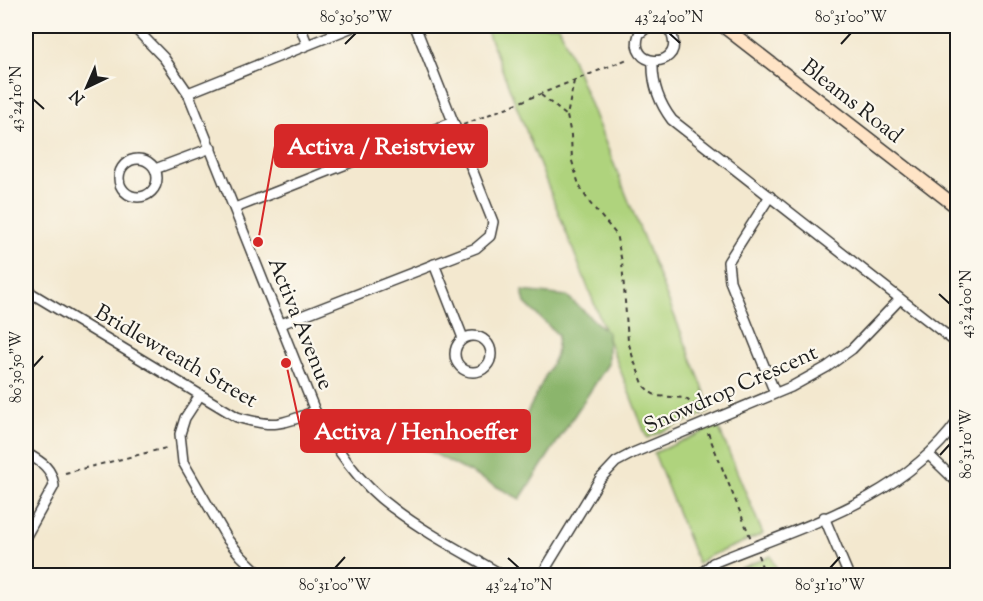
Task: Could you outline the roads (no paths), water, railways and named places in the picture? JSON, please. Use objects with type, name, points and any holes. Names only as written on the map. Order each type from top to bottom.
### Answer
[{"type":"main road","name":"Bleams Road","points":[[723,26],[957,208]]},
{"type":"street","name":"Activa Avenue","points":[[133,26],[164,58],[188,93],[212,148],[315,411],[331,441],[370,488],[392,508],[504,576]]},
{"type":"street","points":[[300,26],[308,44]]},
{"type":"street","points":[[188,93],[355,26]]},
{"type":"street","points":[[281,324],[476,248],[486,242],[493,230],[493,222],[415,26]]},
{"type":"street","points":[[649,26],[639,34],[637,46],[643,56],[653,61],[665,59],[673,49],[673,37],[662,26]]},
{"type":"street","points":[[653,61],[652,78],[664,110],[672,120],[957,344]]},
{"type":"street","points":[[235,208],[454,126]]},
{"type":"street","points":[[155,169],[212,148]]},
{"type":"street","points":[[143,159],[155,169],[158,178],[156,185],[148,195],[135,197],[124,191],[120,185],[120,172],[129,161],[143,159]]},
{"type":"street","points":[[770,196],[728,262],[728,270],[730,281],[775,393]]},
{"type":"street","points":[[434,264],[463,338]]},
{"type":"street","name":"Bridlewreath Street","points":[[26,290],[237,417],[262,425],[280,423],[315,411]]},
{"type":"street","name":"Snowdrop Crescent","points":[[541,576],[600,479],[616,462],[775,393],[827,367],[852,349],[900,299]]},
{"type":"street","points":[[472,335],[479,336],[489,344],[491,357],[484,369],[470,372],[459,366],[454,353],[458,342],[463,338],[472,335]]},
{"type":"street","points":[[200,395],[185,418],[180,434],[183,462],[228,540],[262,576]]},
{"type":"street","points":[[699,576],[713,563],[865,500],[894,483],[929,455],[957,421]]},
{"type":"street","points":[[26,453],[50,469],[54,486],[26,536]]},
{"type":"street","points":[[929,455],[957,483]]},
{"type":"street","points":[[824,518],[849,576]]},
{"type":"place","name":"Activa / Reistview","points":[[258,242]]},
{"type":"place","name":"Activa / Henhoeffer","points":[[286,363]]}]
